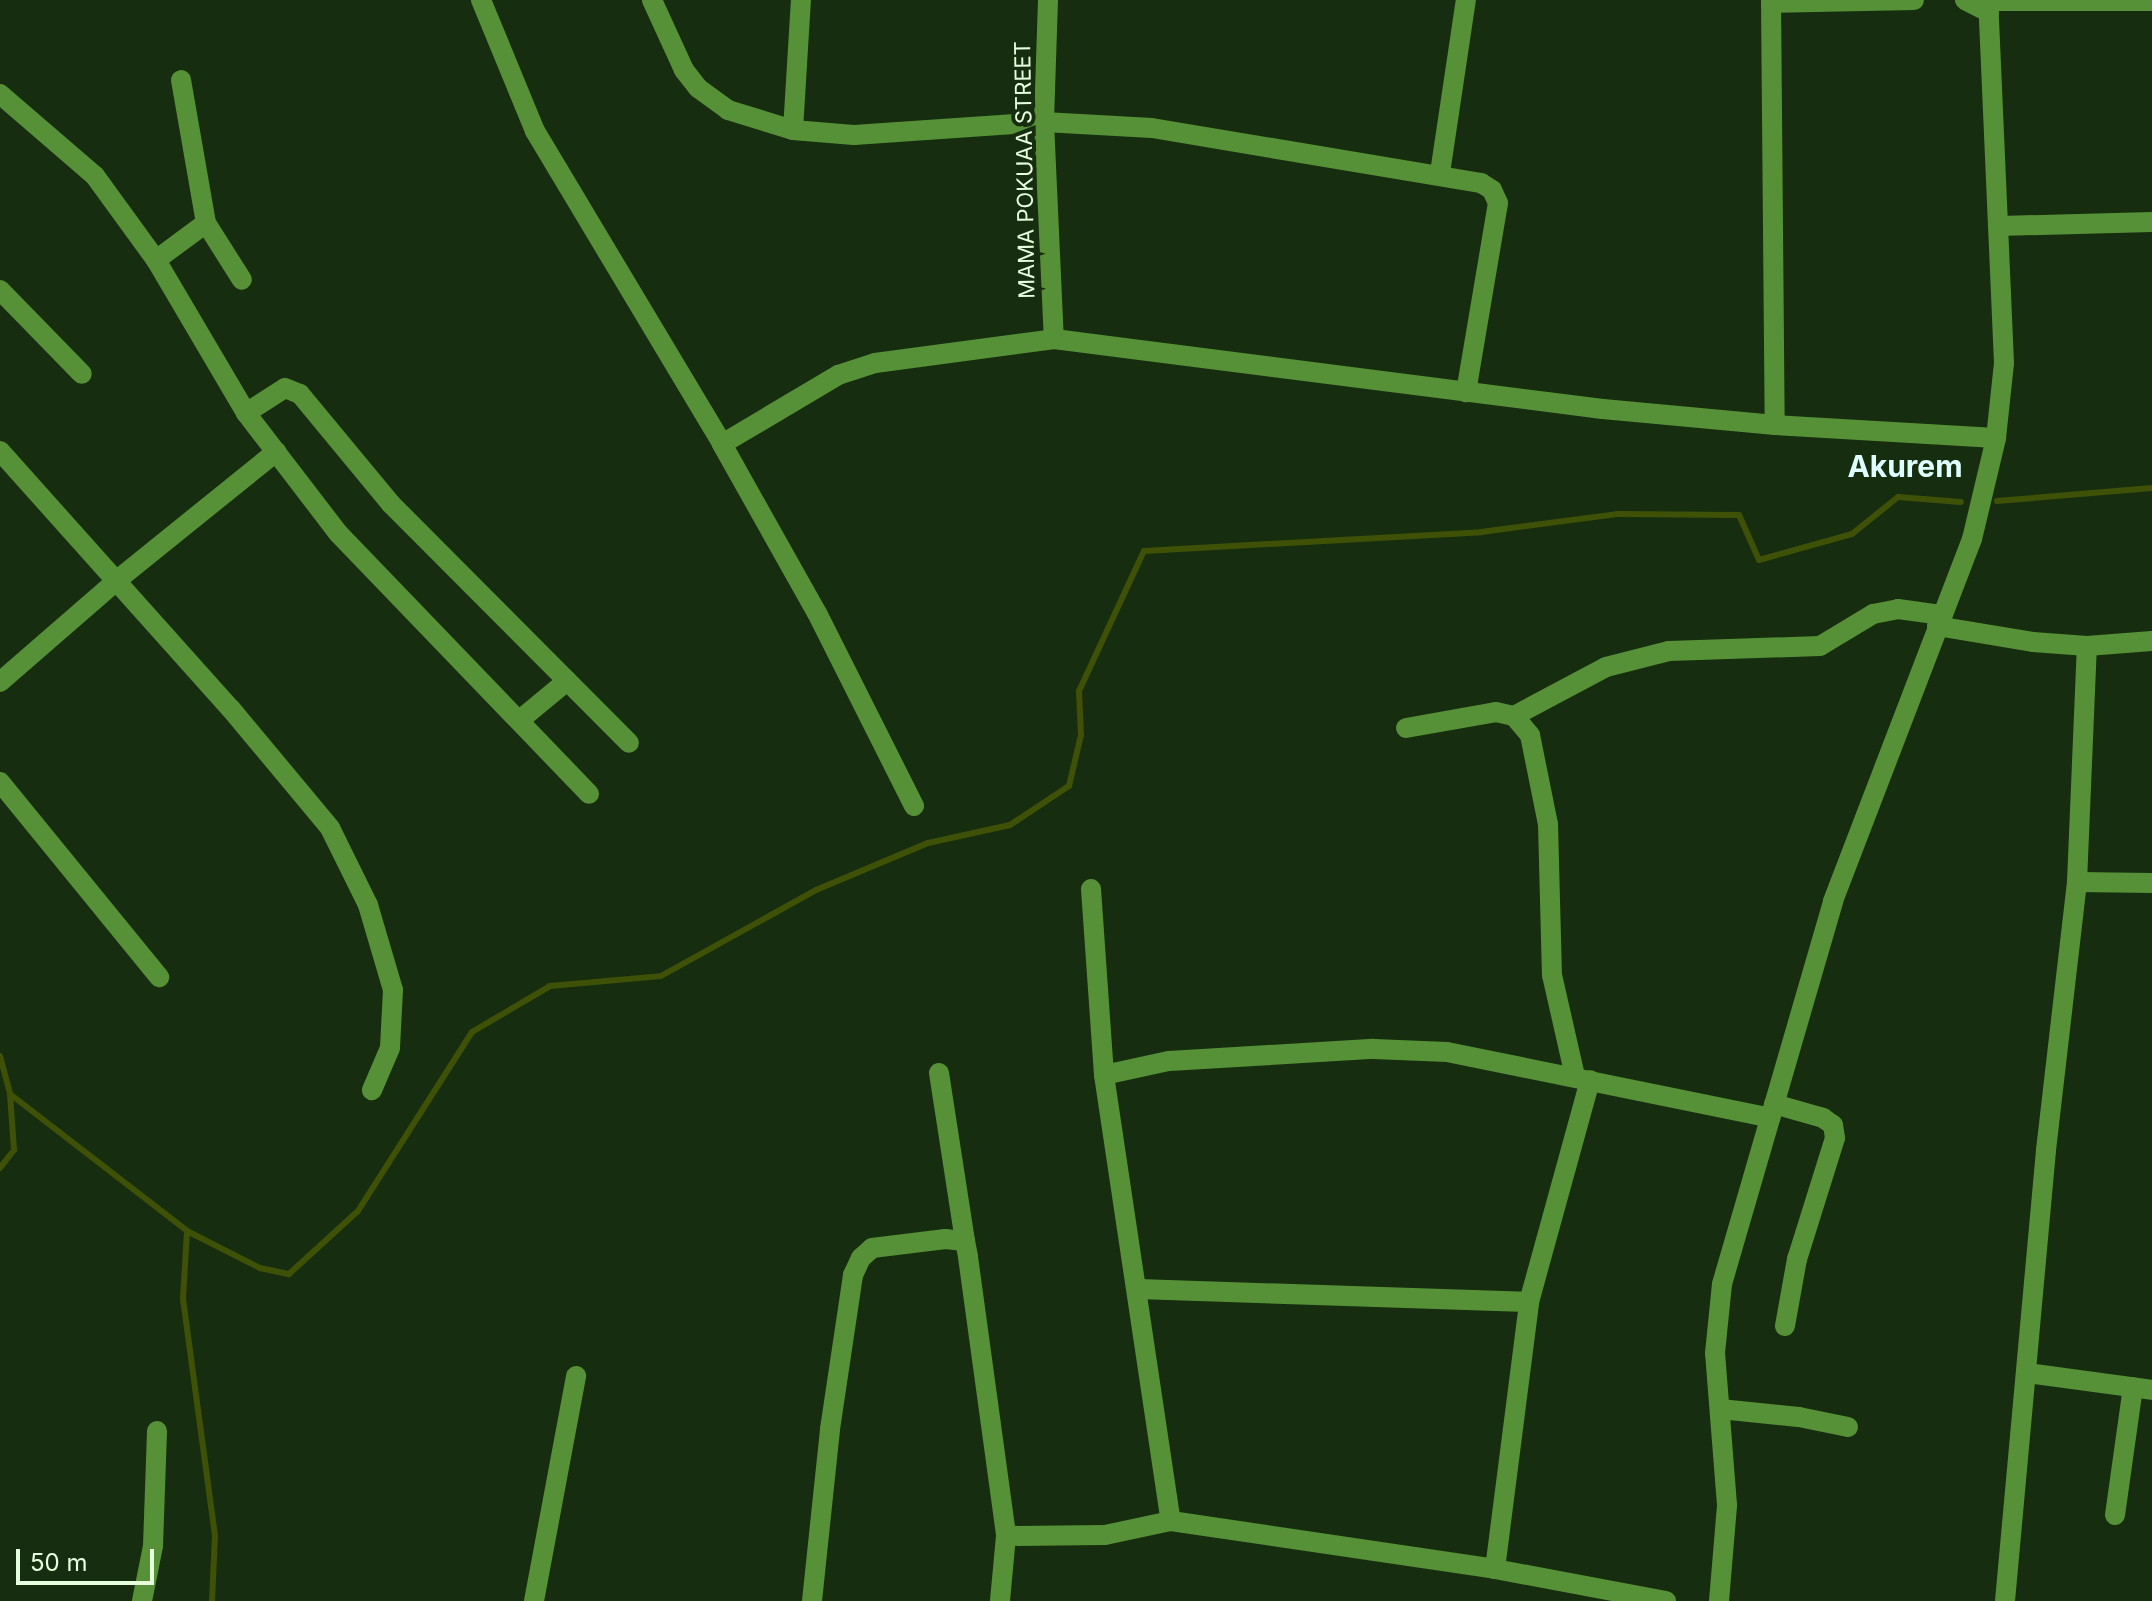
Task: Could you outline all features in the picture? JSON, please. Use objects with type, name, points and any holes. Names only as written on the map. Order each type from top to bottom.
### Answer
[{"type":"street","points":[[481,0],[535,131],[722,444],[817,613],[914,806]]},
{"type":"street","points":[[652,0],[684,70],[698,88],[728,110],[793,130],[854,135],[1044,122],[1152,128],[1440,173],[1481,183],[1492,190],[1498,203],[1466,392]]},
{"type":"street","points":[[793,130],[801,0]]},
{"type":"street","name":"MAMA POKUAA STREET","points":[[1048,0],[1044,122],[1054,339]]},
{"type":"street","points":[[1440,173],[1466,0]]},
{"type":"street","points":[[1775,425],[1771,1],[1914,0]]},
{"type":"street","points":[[1965,0],[1989,4],[2152,1]]},
{"type":"street","points":[[1719,1601],[1727,1505],[1715,1353],[1722,1284],[1833,901],[1859,841],[1972,539],[1996,438],[2004,363],[1989,4]]},
{"type":"street","points":[[181,80],[206,223],[242,280]]},
{"type":"street","points":[[0,94],[95,176],[156,260],[246,413],[338,533],[521,719],[589,794]]},
{"type":"street","points":[[2000,226],[2152,222]]},
{"type":"street","points":[[156,260],[206,223]]},
{"type":"street","points":[[0,290],[82,374]]},
{"type":"street","points":[[722,444],[838,375],[875,363],[1054,339],[1466,392],[1775,425],[1996,438]]},
{"type":"street","points":[[246,413],[285,388],[300,394],[391,504],[629,743]]},
{"type":"street","points":[[0,451],[231,709],[330,828],[368,905],[393,990],[390,1048],[372,1090]]},
{"type":"street","points":[[0,682],[116,581],[276,452]]},
{"type":"street","points":[[1514,716],[1606,667],[1669,651],[1820,646],[1873,614],[1898,609],[2033,642],[2087,646],[2152,641]]},
{"type":"street","points":[[2005,1601],[2046,1150],[2077,882],[2087,646]]},
{"type":"street","points":[[521,719],[567,681]]},
{"type":"street","points":[[1406,728],[1496,712],[1514,716],[1530,735],[1548,824],[1552,975],[1583,1078],[1529,1302],[1495,1569]]},
{"type":"street","points":[[0,782],[159,977]]},
{"type":"street","points":[[2077,882],[2152,883]]},
{"type":"street","points":[[1091,889],[1104,1075],[1171,1521]]},
{"type":"street","points":[[1104,1075],[1169,1061],[1374,1049],[1447,1052],[1823,1118],[1833,1125],[1835,1138],[1797,1259],[1785,1326]]},
{"type":"street","points":[[939,1073],[1006,1536],[1000,1601]]},
{"type":"street","points":[[812,1601],[830,1429],[853,1275],[861,1258],[872,1248],[945,1239],[965,1241]]},
{"type":"street","points":[[1138,1289],[1529,1302]]},
{"type":"street","points":[[2027,1373],[2142,1389],[2115,1515]]},
{"type":"street","points":[[534,1601],[576,1376]]},
{"type":"street","points":[[1720,1409],[1799,1417],[1848,1427]]},
{"type":"street","points":[[142,1601],[153,1546],[157,1431]]},
{"type":"street","points":[[1006,1536],[1105,1535],[1171,1521],[1495,1569],[1666,1601]]},
{"type":"waterway","points":[[1997,501],[2152,488]]},
{"type":"waterway","points":[[10,1094],[187,1231],[260,1268],[289,1274],[358,1211],[472,1032],[550,986],[661,976],[816,890],[928,843],[1010,825],[1069,786],[1081,735],[1079,691],[1144,551],[1481,532],[1617,514],[1739,515],[1759,560],[1852,534],[1898,497],[1961,502]]},
{"type":"waterway","points":[[0,1056],[10,1094],[14,1150],[0,1168]]},
{"type":"waterway","points":[[187,1231],[183,1299],[215,1535],[212,1601]]},
{"type":"district","name":"Akurem","points":[[1905,466]]}]
